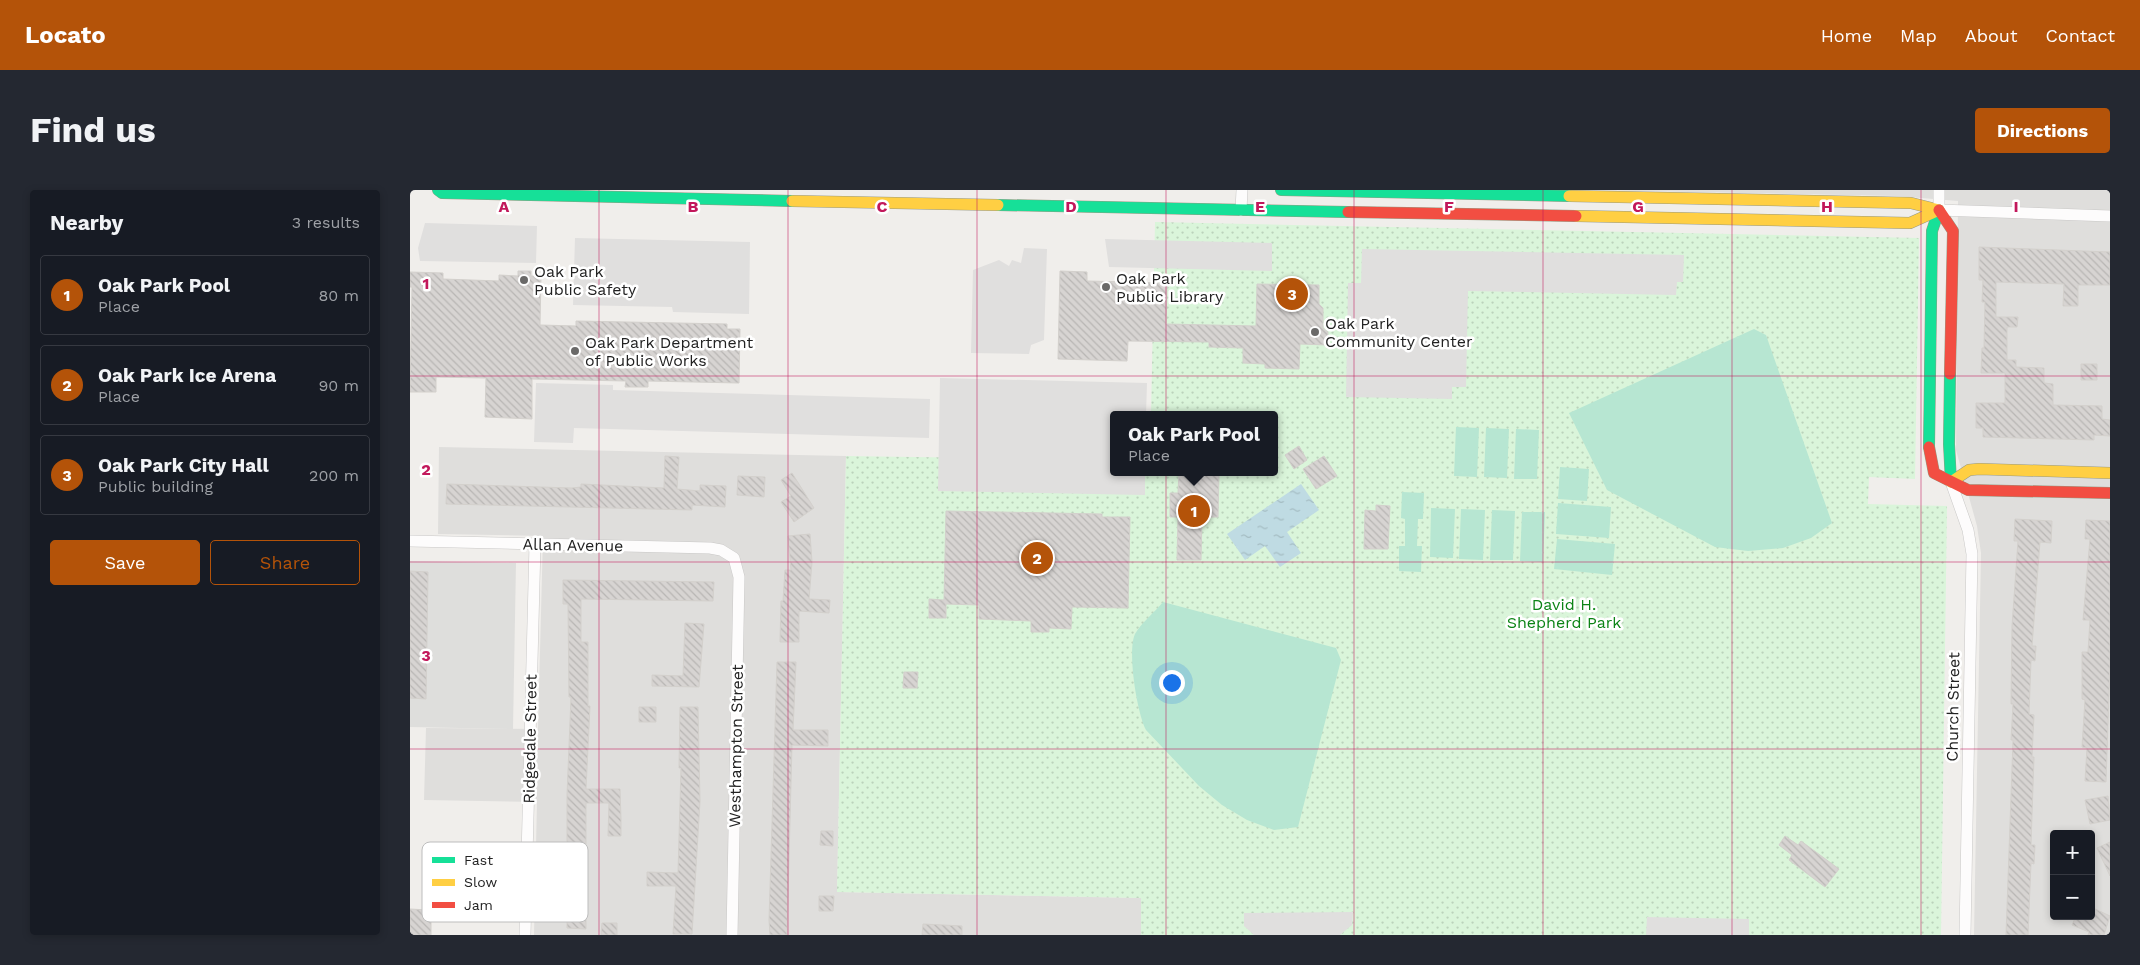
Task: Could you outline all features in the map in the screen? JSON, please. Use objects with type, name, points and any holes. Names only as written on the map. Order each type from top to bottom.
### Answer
[{"type":"street","points":[[438,190],[442,193],[1910,223],[1939,210]]},
{"type":"street","points":[[1241,210],[1242,190]]},
{"type":"street","points":[[1281,190],[1765,195],[1911,203],[1939,210],[2110,216]]},
{"type":"street","points":[[1939,190],[1939,210],[1932,231],[1930,460],[1934,473],[1968,490],[2110,493]]},
{"type":"street","points":[[1312,191],[1312,212]]},
{"type":"street","points":[[1416,191],[1416,213]]},
{"type":"street","points":[[1590,193],[1590,216]]},
{"type":"street","points":[[1764,220],[1765,195]]},
{"type":"street","name":"Church Street","points":[[1939,210],[1953,231],[1951,482],[1968,530],[1972,554],[1965,935]]},
{"type":"street","points":[[1931,306],[1951,305]]},
{"type":"street","points":[[1930,384],[1951,385]]},
{"type":"street","points":[[1951,482],[1969,470],[1979,469],[2110,473]]},
{"type":"street","name":"Allan Avenue","points":[[410,542],[710,548],[721,550],[734,558]]},
{"type":"street","name":"Ridgedale Street","points":[[528,842],[536,544]]},
{"type":"street","name":"Westhampton Street","points":[[732,935],[739,577],[734,558]]},
{"type":"street","name":"Ridgedale Street","points":[[526,922],[526,935]]},
{"type":"shaded area","points":[[1585,190],[2110,190],[2110,935],[1974,935],[1981,553],[1977,526],[1956,450],[1958,201],[1897,196]]},
{"type":"shaded area","points":[[425,223],[537,226],[536,263],[420,261],[418,248]]},
{"type":"shaded area","points":[[575,238],[750,242],[749,314],[673,312],[672,307],[573,305]]},
{"type":"shaded area","points":[[1105,239],[1272,243],[1272,271],[1109,267]]},
{"type":"shaded area","points":[[1024,248],[1047,249],[1044,340],[1031,345],[1029,354],[971,353],[973,270],[999,260],[1009,266],[1012,260],[1021,263]]},
{"type":"shaded area","points":[[1362,249],[1684,255],[1683,282],[1677,282],[1676,295],[1468,291],[1466,387],[1452,387],[1452,399],[1346,397],[1348,283],[1361,283]]},
{"type":"shaded area","points":[[940,378],[1147,383],[1146,411],[1110,411],[1110,476],[1145,476],[1145,495],[938,491]]},
{"type":"shaded area","points":[[536,383],[613,385],[613,390],[930,399],[929,438],[574,428],[573,443],[534,442]]},
{"type":"shaded area","points":[[439,447],[846,456],[837,892],[1142,898],[1141,935],[534,935],[534,922],[588,922],[588,842],[536,842],[537,802],[424,800],[426,728],[538,729],[543,536],[438,534]]},
{"type":"shaded area","points":[[410,561],[516,563],[513,729],[410,727]]},
{"type":"shaded area","points":[[1353,912],[1352,925],[1340,935],[1254,935],[1244,926],[1244,913]]},
{"type":"shaded area","points":[[1647,917],[1749,919],[1749,935],[1646,935]]},
{"type":"green space","name":"David H. Shepherd Park","points":[[1155,222],[1919,238],[1915,479],[1869,477],[1868,504],[1947,506],[1941,935],[1141,935],[1141,898],[837,892],[846,456],[1110,460],[1110,476],[1278,476],[1278,411],[1151,411]]},
{"type":"green space","points":[[1754,329],[1766,335],[1832,523],[1811,538],[1783,548],[1748,551],[1715,547],[1607,490],[1569,413]]},
{"type":"green space","points":[[1456,427],[1479,428],[1477,477],[1454,476]]},
{"type":"green space","points":[[1486,428],[1509,429],[1507,478],[1484,477]]},
{"type":"green space","points":[[1516,429],[1539,430],[1537,479],[1514,479]]},
{"type":"green space","points":[[1560,467],[1589,469],[1587,501],[1558,499]]},
{"type":"green space","points":[[1402,492],[1424,493],[1423,519],[1418,519],[1417,546],[1422,546],[1421,572],[1399,571],[1399,546],[1405,546],[1405,519],[1401,518]]},
{"type":"green space","points":[[1558,503],[1611,507],[1609,538],[1556,534]]},
{"type":"green space","points":[[1431,508],[1455,509],[1453,558],[1430,557]]},
{"type":"green space","points":[[1461,509],[1485,510],[1483,560],[1459,559]]},
{"type":"green space","points":[[1492,510],[1515,511],[1513,560],[1490,560]]},
{"type":"green space","points":[[1522,512],[1545,512],[1543,562],[1520,561]]},
{"type":"green space","points":[[1557,539],[1615,544],[1612,575],[1554,569]]},
{"type":"green space","points":[[1163,602],[1336,648],[1341,660],[1298,827],[1274,830],[1247,820],[1222,805],[1199,786],[1146,730],[1136,697],[1132,654],[1133,642],[1135,634],[1144,622]]},
{"type":"water","points":[[1301,484],[1319,510],[1287,532],[1301,553],[1280,567],[1265,546],[1245,560],[1227,534]]},
{"type":"building","points":[[1979,247],[2110,252],[2110,285],[2078,285],[2078,306],[2063,306],[2064,284],[1996,282],[1996,317],[2018,317],[2017,327],[2007,327],[2007,360],[2016,360],[2016,367],[2044,368],[2044,383],[2053,384],[2053,405],[2102,406],[2102,419],[2110,420],[2110,436],[2094,435],[2094,440],[1983,437],[1983,428],[1976,428],[1976,403],[2005,403],[2005,373],[1981,373],[1982,348],[1984,348],[1985,302],[1982,302],[1983,280],[1979,280]]},
{"type":"building","name":"Oak Park Department of Public Works","points":[[518,271],[531,271],[531,276],[541,276],[540,325],[576,326],[576,321],[727,324],[727,329],[740,329],[739,383],[648,381],[648,387],[625,387],[626,381],[532,379],[532,419],[485,417],[486,378],[436,377],[436,392],[410,392],[412,287],[410,287],[410,272],[443,273],[443,279],[499,281],[499,275],[518,276]]},
{"type":"building","points":[[1060,271],[1087,272],[1087,281],[1167,283],[1166,324],[1256,326],[1257,284],[1319,285],[1319,304],[1323,308],[1323,328],[1328,332],[1327,345],[1300,344],[1299,369],[1265,368],[1265,364],[1243,363],[1243,348],[1209,347],[1209,342],[1128,341],[1127,361],[1058,359]]},
{"type":"building","points":[[2081,364],[2097,364],[2097,380],[2081,380]]},
{"type":"building","points":[[1299,446],[1307,460],[1294,469],[1285,455]]},
{"type":"building","points":[[665,456],[679,457],[677,489],[700,491],[700,485],[726,486],[725,507],[692,505],[692,510],[446,504],[447,484],[572,488],[581,487],[581,484],[664,488]]},
{"type":"building","points":[[1324,456],[1337,476],[1316,489],[1303,469]]},
{"type":"building","points":[[792,473],[814,508],[794,522],[781,502],[791,496],[781,480]]},
{"type":"building","points":[[738,476],[765,477],[764,497],[737,495]]},
{"type":"building","points":[[1179,476],[1219,476],[1218,517],[1202,517],[1201,560],[1177,560],[1178,517],[1170,517],[1170,493],[1178,493]]},
{"type":"building","points":[[1376,505],[1390,506],[1388,549],[1364,549],[1365,510],[1376,511]]},
{"type":"building","points":[[946,511],[1102,514],[1102,517],[1130,517],[1128,608],[1072,607],[1071,629],[1049,628],[1049,632],[1031,632],[1031,621],[979,619],[979,605],[946,604],[946,618],[929,618],[929,599],[944,600]]},
{"type":"building","points":[[2015,519],[2052,521],[2051,543],[2040,542],[2032,646],[2036,646],[2035,661],[2031,660],[2029,714],[2034,715],[2032,757],[2034,757],[2031,845],[2035,845],[2034,864],[2031,863],[2028,935],[2006,935],[2013,740],[2011,740],[2013,704],[2011,704],[2012,626],[2018,541],[2014,541]]},
{"type":"building","points":[[2086,520],[2110,521],[2110,667],[2106,782],[2085,781],[2087,748],[2082,747],[2085,700],[2082,699],[2082,652],[2088,652],[2090,620],[2083,620],[2090,539],[2085,539]]},
{"type":"building","points":[[810,534],[812,562],[809,599],[830,600],[829,613],[799,611],[799,642],[780,642],[781,601],[783,601],[785,570],[791,570],[788,536]]},
{"type":"building","points":[[410,571],[428,572],[426,699],[410,698]]},
{"type":"building","points":[[563,580],[714,582],[713,601],[581,599],[581,642],[588,642],[588,706],[590,706],[586,789],[620,789],[621,836],[608,836],[609,803],[586,803],[586,842],[567,842],[571,697],[569,697],[568,604],[563,604]]},
{"type":"building","points":[[685,623],[704,624],[699,687],[652,686],[652,675],[683,676]]},
{"type":"building","points":[[777,662],[796,662],[793,730],[828,730],[828,746],[792,745],[787,935],[770,935],[769,920]]},
{"type":"building","points":[[904,672],[918,672],[917,688],[903,688]]},
{"type":"building","points":[[639,707],[656,707],[656,722],[639,722]]},
{"type":"building","points":[[680,707],[698,707],[700,801],[692,934],[673,934],[676,886],[647,886],[647,872],[678,873],[681,768],[679,768]]},
{"type":"building","points":[[2108,796],[2110,820],[2090,824],[2085,800]]},
{"type":"building","points":[[821,831],[833,831],[833,846],[820,845]]},
{"type":"building","points":[[1785,836],[1798,845],[1801,841],[1839,869],[1825,887],[1789,860],[1792,855],[1779,845]]},
{"type":"building","points":[[2110,842],[2110,876],[2097,848]]},
{"type":"building","points":[[819,896],[834,896],[833,911],[819,911]]},
{"type":"building","points":[[410,909],[422,910],[422,922],[431,922],[431,935],[410,935]]},
{"type":"building","points":[[2095,909],[2110,916],[2104,935],[2088,935],[2089,932],[2072,925],[2074,920],[2095,920]]},
{"type":"building","points":[[567,922],[586,922],[586,929],[567,928]]},
{"type":"building","points":[[602,923],[617,923],[617,935],[601,935]]},
{"type":"building","points":[[923,924],[962,926],[962,935],[922,935]]},
{"type":"traffic: fast","points":[[438,190],[442,193],[792,201]]},
{"type":"traffic: fast","points":[[1281,190],[1569,196]]},
{"type":"traffic: fast","points":[[998,205],[1348,212]]},
{"type":"traffic: fast","points":[[1929,447],[1932,231],[1939,210]]},
{"type":"traffic: fast","points":[[1950,374],[1949,444],[1951,482]]},
{"type":"traffic: slow","points":[[1569,196],[1911,203],[1939,210]]},
{"type":"traffic: slow","points":[[792,201],[998,205]]},
{"type":"traffic: slow","points":[[1576,216],[1910,223],[1939,210]]},
{"type":"traffic: slow","points":[[1951,482],[1969,470],[1979,469],[2110,473]]},
{"type":"traffic: jam","points":[[1939,210],[1953,231],[1950,374]]},
{"type":"traffic: jam","points":[[1348,212],[1576,216]]},
{"type":"traffic: jam","points":[[1929,447],[1934,473],[1968,490],[2110,493]]},
{"type":"place","name":"Oak Park Public Safety","points":[[524,280]]},
{"type":"place","name":"Oak Park Public Library","points":[[1106,287]]},
{"type":"place","name":"Oak Park City Hall","points":[[1292,294]]},
{"type":"place","name":"Oak Park Community Center","points":[[1315,332]]},
{"type":"place","name":"Oak Park Department of Public Works","points":[[575,351]]},
{"type":"place","name":"Oak Park Pool","points":[[1194,511]]},
{"type":"place","name":"Oak Park Ice Arena","points":[[1037,558]]}]
